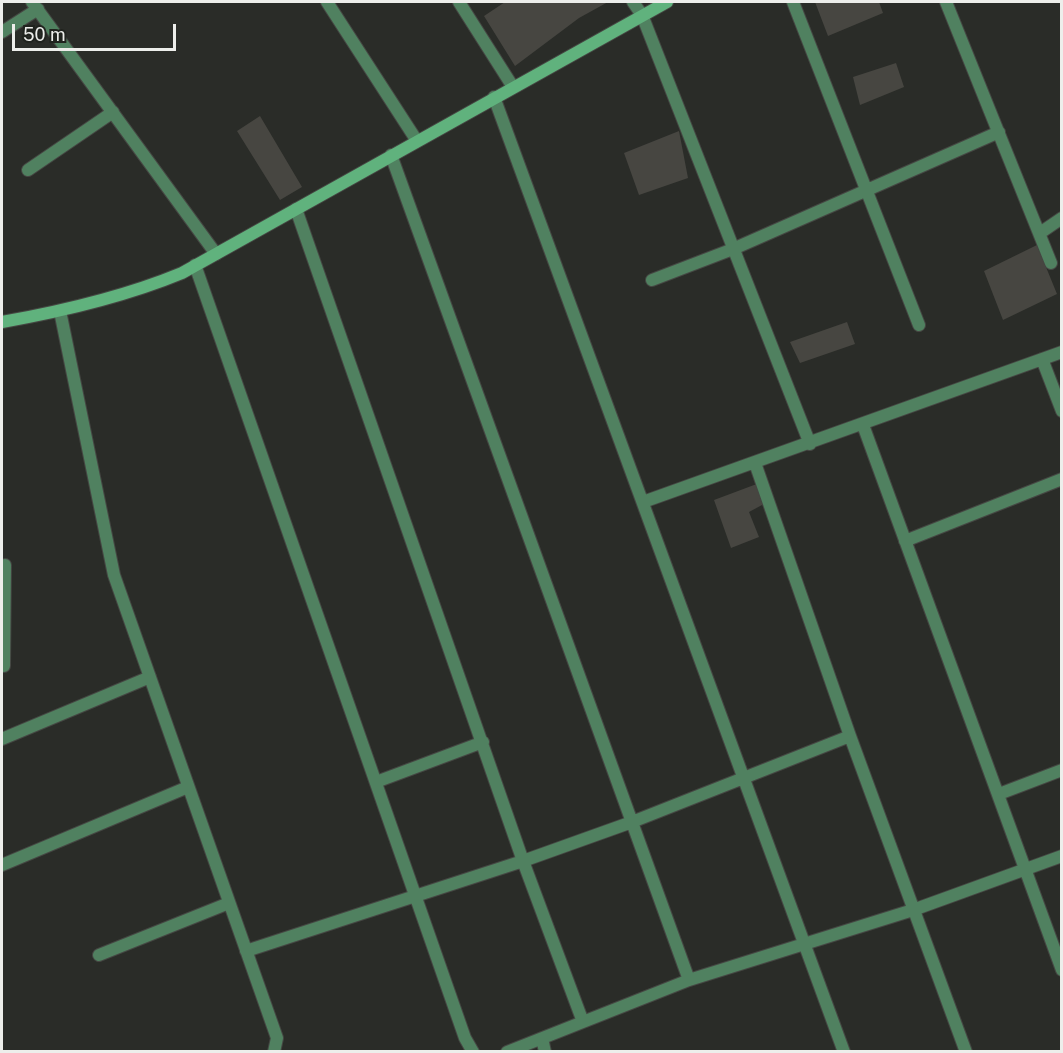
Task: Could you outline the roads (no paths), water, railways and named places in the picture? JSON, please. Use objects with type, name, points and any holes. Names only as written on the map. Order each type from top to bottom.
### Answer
[{"type":"street","points":[[327,2],[417,141]]},
{"type":"street","points":[[459,2],[513,87]]},
{"type":"street","points":[[633,2],[642,15],[810,444]]},
{"type":"street","points":[[2,322],[60,311],[137,291],[195,266],[667,2]]},
{"type":"street","points":[[794,2],[919,325]]},
{"type":"street","points":[[946,2],[1051,263]]},
{"type":"street","points":[[2,32],[35,5],[216,254]]},
{"type":"street","points":[[494,97],[844,1052]]},
{"type":"street","points":[[28,170],[112,111]]},
{"type":"street","points":[[652,280],[733,249],[999,132]]},
{"type":"street","points":[[392,155],[690,980]]},
{"type":"street","points":[[296,209],[523,861],[583,1022]]},
{"type":"street","points":[[1040,233],[1062,218]]},
{"type":"street","points":[[195,266],[465,1038],[473,1052]]},
{"type":"street","points":[[60,311],[114,574],[277,1038],[274,1052]]},
{"type":"street","points":[[643,502],[1062,352]]},
{"type":"street","points":[[1042,359],[1062,411]]},
{"type":"street","points":[[863,425],[1062,970]]},
{"type":"street","points":[[755,463],[850,736],[966,1052]]},
{"type":"street","points":[[905,541],[1062,479]]},
{"type":"street","points":[[4,666],[5,565]]},
{"type":"street","points":[[2,739],[150,677]]},
{"type":"street","points":[[246,951],[523,861],[632,822],[743,776],[850,736]]},
{"type":"street","points":[[376,782],[483,742]]},
{"type":"street","points":[[999,794],[1062,770]]},
{"type":"street","points":[[2,865],[188,787]]},
{"type":"street","points":[[507,1052],[690,980],[913,910],[1062,856]]},
{"type":"street","points":[[99,955],[229,903]]},
{"type":"street","points":[[542,1038],[545,1052]]}]
